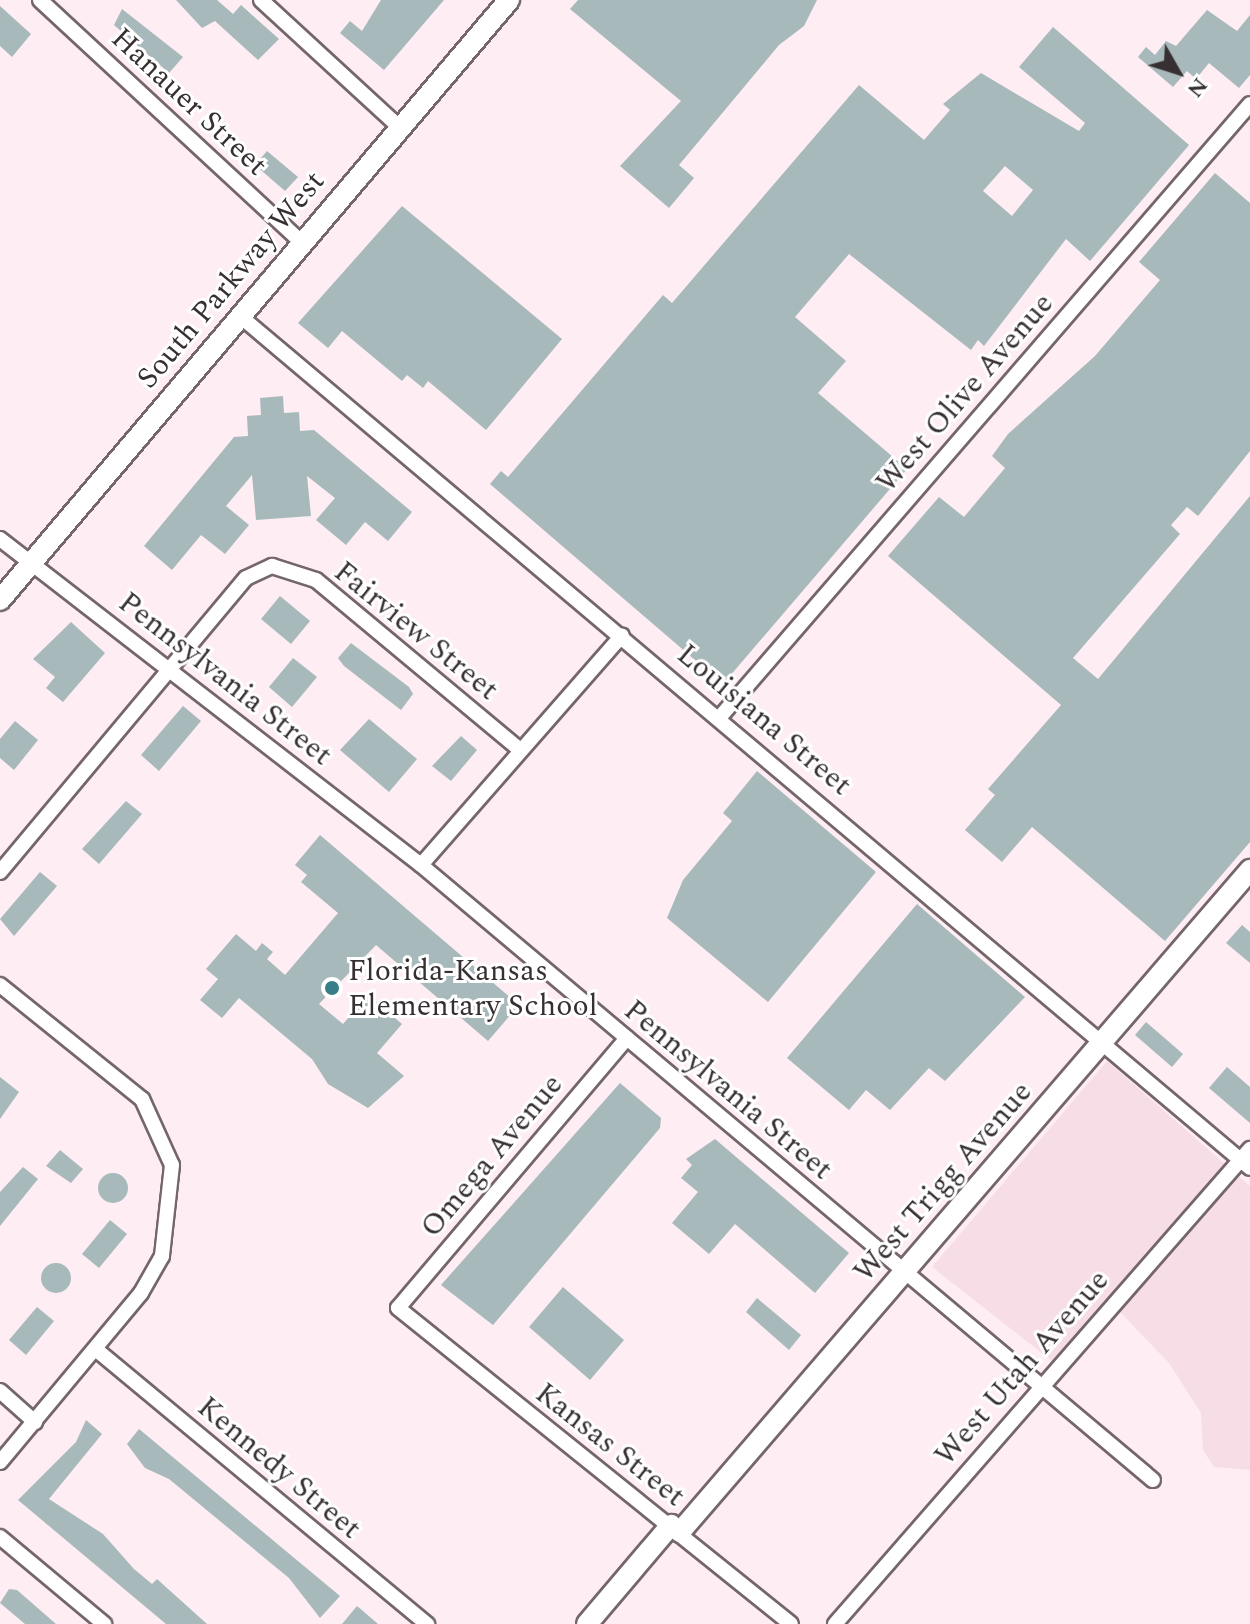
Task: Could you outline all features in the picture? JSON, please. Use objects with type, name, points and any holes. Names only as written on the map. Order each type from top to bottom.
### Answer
[{"type":"street","name":"Hanauer Street","points":[[40,0],[302,243]]},
{"type":"street","points":[[261,0],[400,128]]},
{"type":"street","name":"South Parkway West","points":[[0,600],[509,0]]},
{"type":"street","name":"West Olive Avenue","points":[[720,717],[1250,104]]},
{"type":"street","name":"Louisiana Street","points":[[240,316],[1247,1159]]},
{"type":"street","name":"Pennsylvania Street","points":[[0,539],[171,667],[421,865],[1153,1480]]},
{"type":"street","name":"Fairview Street","points":[[171,667],[246,578],[272,566],[316,580],[519,749]]},
{"type":"street","points":[[421,865],[519,749],[622,635]]},
{"type":"street","points":[[0,872],[171,667]]},
{"type":"street","name":"West Trigg Avenue","points":[[587,1624],[905,1274],[1250,870]]},
{"type":"street","points":[[0,985],[142,1099],[172,1165],[171,1204],[162,1256],[98,1351],[0,1462]]},
{"type":"street","name":"Omega Avenue","points":[[398,1308],[627,1038]]},
{"type":"street","name":"West Utah Avenue","points":[[835,1624],[1042,1384],[1247,1159]]},
{"type":"street","name":"Kansas Street","points":[[398,1308],[791,1624]]},
{"type":"street","name":"Kennedy Street","points":[[98,1351],[427,1624]]},
{"type":"street","points":[[0,1391],[35,1422]]},
{"type":"street","points":[[0,1537],[104,1624]]},
{"type":"shaded area","points":[[1107,1061],[1250,1186],[1250,1470],[1214,1467],[1203,1450],[1201,1413],[1169,1363],[1119,1311],[1066,1372],[932,1267]]},
{"type":"building","points":[[176,0],[217,0],[233,14],[241,5],[279,39],[258,60],[215,21],[202,28]]},
{"type":"building","points":[[381,0],[444,0],[384,70],[340,33],[350,21],[362,31]]},
{"type":"building","points":[[578,0],[817,0],[804,26],[779,45],[679,165],[694,178],[669,208],[620,166],[681,101],[570,9]]},
{"type":"building","points":[[0,6],[31,34],[12,57],[0,46]]},
{"type":"building","points":[[122,9],[183,57],[169,73],[114,25]]},
{"type":"building","points":[[1207,10],[1237,31],[1250,15],[1250,75],[1239,88],[1209,63],[1196,79],[1187,71],[1173,87],[1138,57],[1146,47],[1155,55],[1166,41],[1176,46]]},
{"type":"building","points":[[1053,27],[1189,145],[1090,261],[1066,239],[984,346],[978,340],[971,350],[849,254],[795,317],[846,361],[818,393],[907,469],[723,684],[490,484],[501,471],[508,477],[663,295],[672,303],[859,85],[924,140],[950,110],[943,104],[981,73],[1079,131],[1085,123],[1019,67]],"holes":[[[1005,166],[1033,190],[1012,216],[983,191]]]},
{"type":"building","points":[[267,151],[298,177],[285,191],[255,165]]},
{"type":"building","points":[[1215,173],[1250,203],[1250,451],[1198,516],[1187,507],[1171,525],[1180,534],[1073,658],[1098,679],[1250,496],[1250,842],[1165,941],[1032,827],[1002,862],[965,830],[995,795],[988,789],[1061,705],[888,556],[939,497],[964,517],[1005,468],[992,456],[1008,434],[1095,356],[1160,280],[1139,262]]},
{"type":"building","points":[[402,206],[562,339],[486,430],[428,381],[423,388],[407,375],[402,381],[342,331],[328,348],[298,323]]},
{"type":"building","points":[[283,396],[284,413],[299,412],[300,431],[314,430],[412,512],[388,541],[365,522],[346,545],[316,520],[335,498],[307,476],[311,516],[256,520],[252,475],[226,506],[249,525],[225,554],[201,535],[172,570],[144,546],[234,437],[248,436],[247,416],[261,415],[260,398]]},
{"type":"building","points":[[280,596],[310,621],[291,644],[261,619]]},
{"type":"building","points":[[71,622],[105,653],[63,702],[46,688],[55,677],[33,659]]},
{"type":"building","points":[[351,643],[409,687],[413,694],[401,710],[338,658]]},
{"type":"building","points":[[293,658],[317,677],[292,707],[269,687]]},
{"type":"building","points":[[183,706],[201,721],[159,771],[141,755]]},
{"type":"building","points":[[369,719],[417,759],[389,792],[340,750]]},
{"type":"building","points":[[15,721],[38,740],[14,770],[0,758],[0,739]]},
{"type":"building","points":[[461,736],[477,750],[451,781],[432,766]]},
{"type":"building","points":[[757,771],[876,872],[768,1002],[667,918],[683,880],[732,821],[723,813]]},
{"type":"building","points":[[126,801],[142,814],[99,864],[82,849]]},
{"type":"building","points":[[320,835],[519,1005],[488,1041],[376,945],[319,1004],[343,1024],[368,995],[402,1024],[377,1053],[404,1076],[368,1108],[328,1084],[312,1059],[239,998],[222,1018],[200,1000],[218,979],[206,969],[236,934],[256,951],[262,943],[273,952],[267,959],[285,975],[338,913],[301,882],[307,875],[295,865]]},
{"type":"building","points":[[40,872],[57,886],[14,936],[0,919]]},
{"type":"building","points":[[917,904],[1025,997],[945,1081],[929,1068],[890,1110],[866,1090],[849,1110],[787,1058]]},
{"type":"building","points":[[1242,925],[1250,932],[1250,963],[1226,943]]},
{"type":"building","points":[[1146,1022],[1183,1054],[1172,1067],[1135,1035]]},
{"type":"building","points":[[1227,1067],[1250,1087],[1250,1123],[1209,1088]]},
{"type":"building","points":[[0,1077],[19,1092],[0,1119]]},
{"type":"building","points":[[620,1083],[661,1118],[660,1128],[493,1325],[441,1285]]},
{"type":"building","points":[[715,1139],[849,1253],[815,1293],[735,1224],[709,1254],[672,1223],[698,1192],[681,1178],[692,1165],[686,1159]]},
{"type":"building","points":[[60,1150],[83,1169],[71,1183],[46,1166]]},
{"type":"building","points":[[23,1167],[38,1179],[0,1226],[0,1192]]},
{"type":"building","points":[[113,1173],[119,1174],[127,1182],[127,1194],[119,1202],[113,1203],[107,1202],[99,1194],[98,1188],[99,1182],[107,1174]]},
{"type":"building","points":[[110,1220],[127,1234],[99,1268],[82,1254]]},
{"type":"building","points":[[56,1263],[67,1267],[71,1278],[67,1289],[56,1293],[45,1289],[41,1278],[45,1267]]},
{"type":"building","points":[[563,1287],[624,1340],[590,1380],[529,1327]]},
{"type":"building","points":[[757,1298],[801,1335],[789,1350],[746,1312]]},
{"type":"building","points":[[37,1307],[54,1321],[26,1355],[9,1340]]},
{"type":"building","points":[[86,1420],[102,1434],[49,1499],[103,1534],[134,1569],[152,1584],[157,1579],[207,1624],[166,1624],[18,1500],[76,1442]]},
{"type":"building","points":[[139,1429],[340,1596],[320,1618],[289,1578],[169,1479],[145,1468],[127,1444]]},
{"type":"building","points":[[9,1589],[17,1590],[56,1624],[25,1624],[0,1603]]},
{"type":"building","points":[[357,1606],[363,1611],[378,1624],[342,1624]]},
{"type":"place","name":"Florida-Kansas Elementary School","points":[[332,988]]}]
